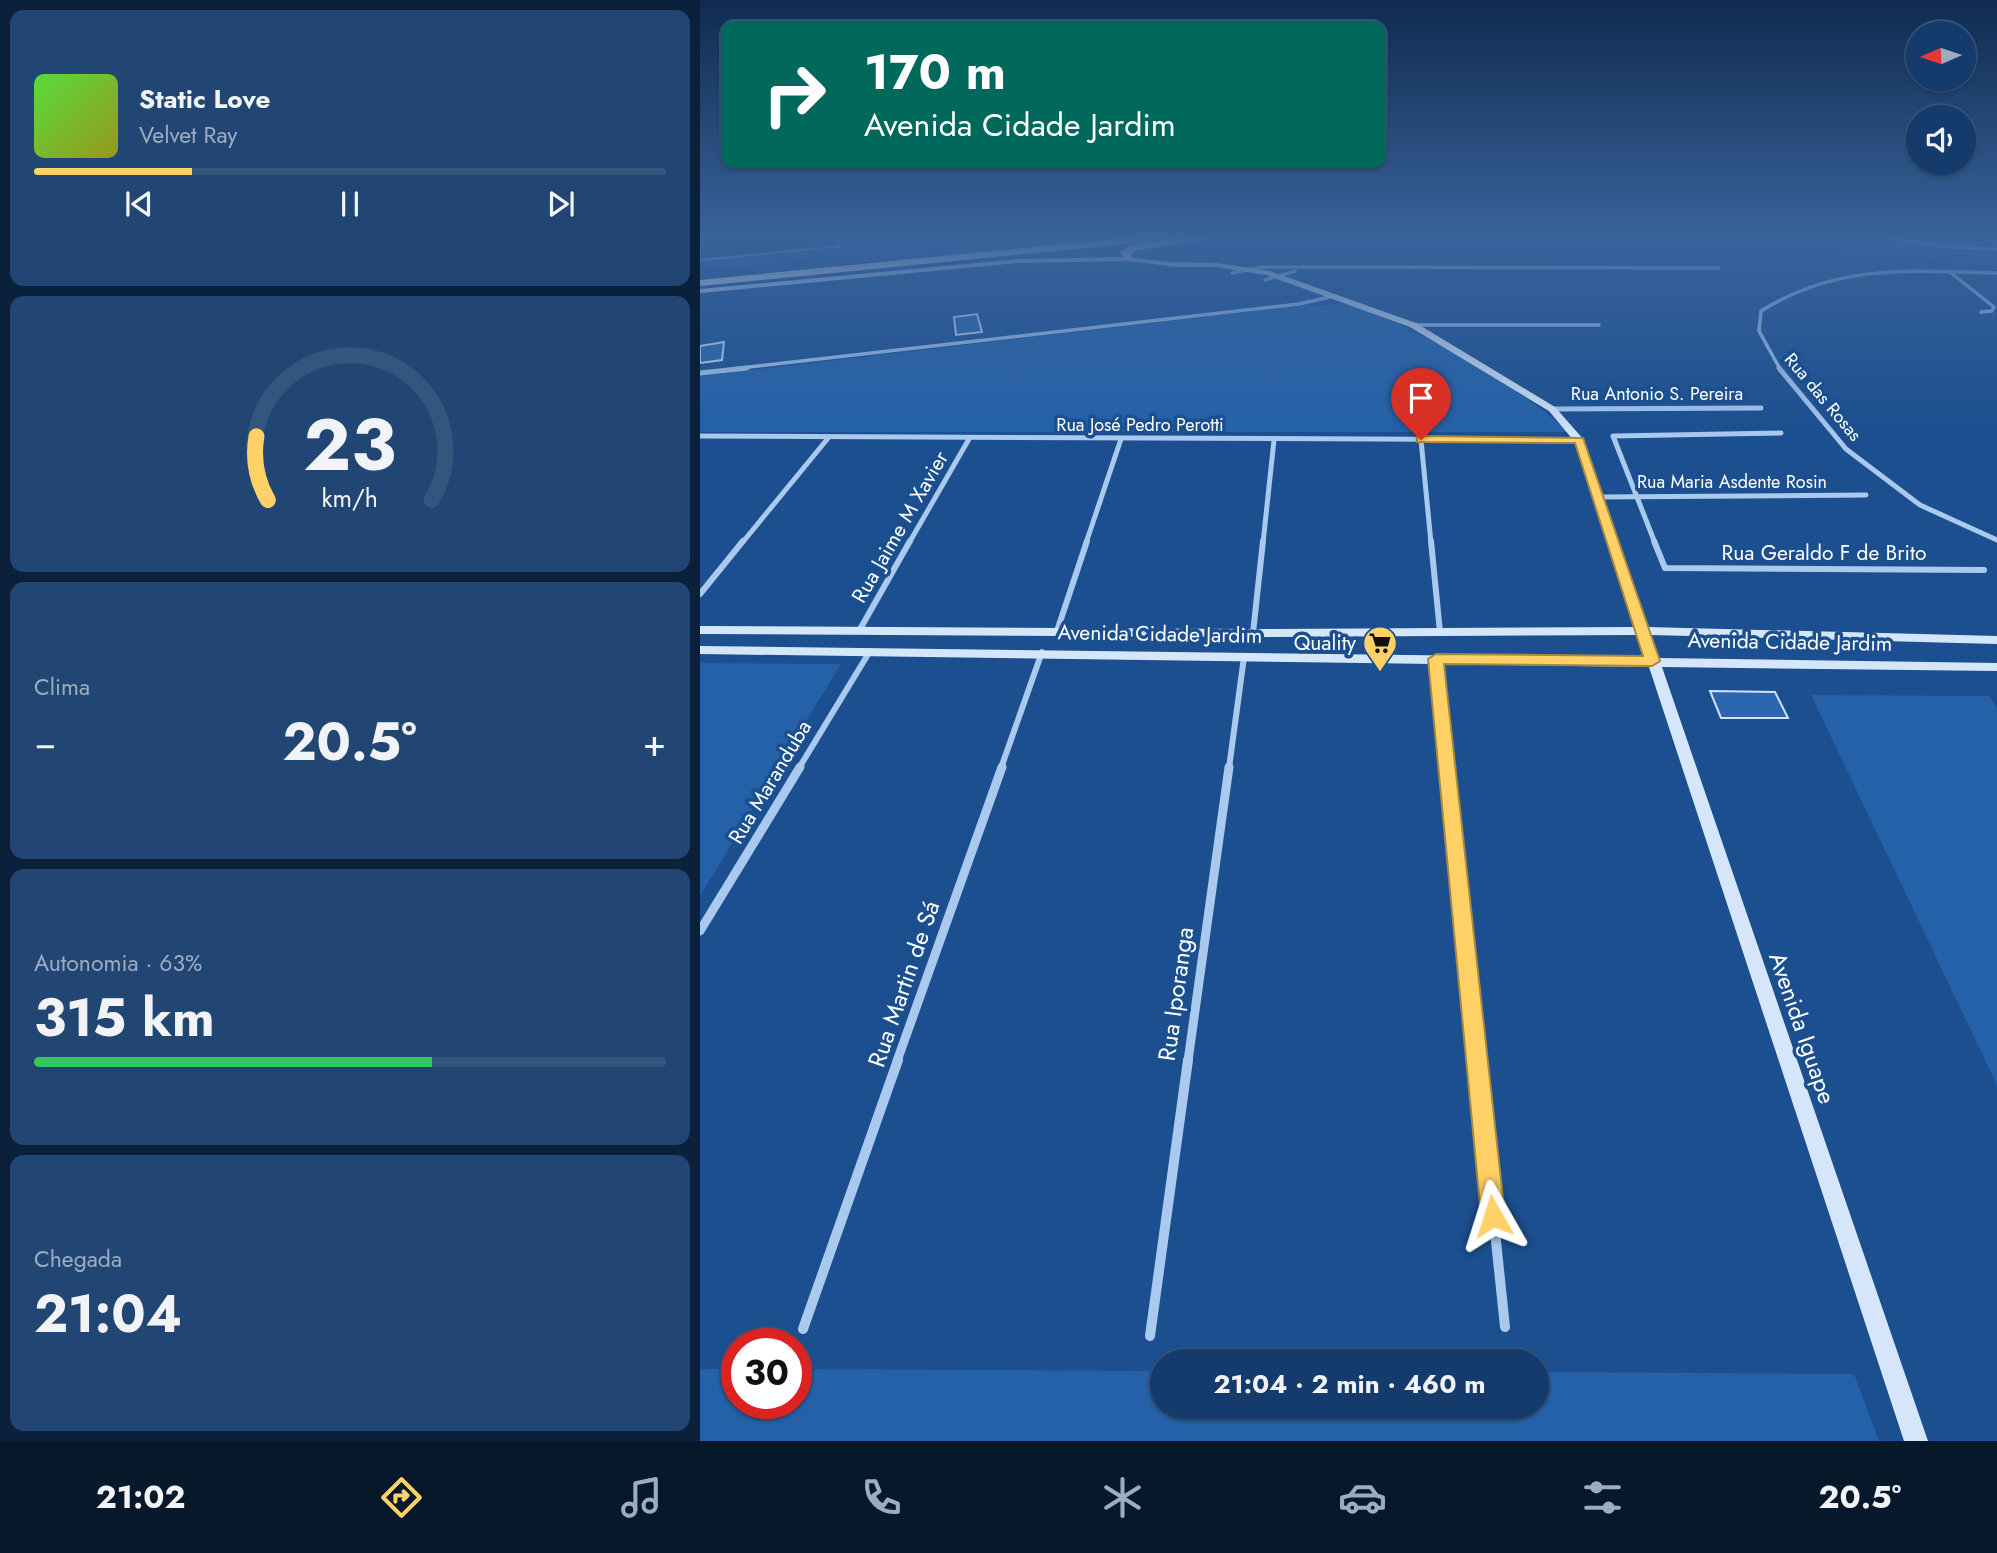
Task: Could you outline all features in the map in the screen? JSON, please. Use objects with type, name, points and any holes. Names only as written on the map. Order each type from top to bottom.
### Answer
[{"type":"street","points":[[700,373],[1304,302]]},
{"type":"street","points":[[1352,302],[1413,325],[1552,409],[1579,440]]},
{"type":"street","name":"Rua das Rosas","points":[[1774,302],[1761,312],[1759,331],[1775,363],[1846,449],[1920,505],[1997,540]]},
{"type":"street","points":[[1981,312],[1992,311],[1994,307],[1988,302]]},
{"type":"street","points":[[1413,325],[1599,325]]},
{"type":"street","name":"Rua Antonio S. Pereira","points":[[1552,409],[1761,408]]},
{"type":"street","points":[[1636,497],[1613,436],[1781,433]]},
{"type":"street","name":"Rua José Pedro Perotti","points":[[700,436],[1579,440]]},
{"type":"street","points":[[700,594],[829,437]]},
{"type":"street","name":"Rua Jaime M Xavier","points":[[859,631],[969,439]]},
{"type":"street","points":[[1057,631],[1121,439]]},
{"type":"street","points":[[1253,633],[1274,440]]},
{"type":"street","points":[[1421,440],[1440,632]]},
{"type":"street","name":"Avenida Iguape","points":[[1579,440],[1916,1441]]},
{"type":"street","name":"Rua Maria Asdente Rosin","points":[[1598,498],[1866,495]]},
{"type":"street","name":"Rua Geraldo F de Brito","points":[[1636,497],[1665,568],[1984,570]]},
{"type":"street","name":"Avenida Cidade Jardim","points":[[700,630],[1253,633],[1642,631],[1997,640]]},
{"type":"street","points":[[1327,659],[1329,633]]},
{"type":"street","name":"Avenida Cidade Jardim","points":[[700,650],[1042,652],[1327,659],[1997,667]]},
{"type":"street","name":"Rua Maranduba","points":[[700,932],[870,650]]},
{"type":"street","name":"Rua Martin de Sá","points":[[803,1328],[1042,652]]},
{"type":"street","name":"Rua Iporanga","points":[[1150,1336],[1244,657]]},
{"type":"street","points":[[1436,659],[1505,1327]]},
{"type":"shaded area","points":[[1352,304],[1466,359],[1521,394],[1568,432],[700,432],[700,376],[1300,306]]},
{"type":"shaded area","points":[[700,663],[841,664],[700,896]]},
{"type":"shaded area","points":[[1811,695],[1989,696],[1997,708],[1997,1085]]},
{"type":"shaded area","points":[[700,1369],[721,1369],[721,1419],[812,1419],[812,1369],[1150,1371],[1150,1419],[1549,1419],[1549,1372],[1854,1374],[1879,1441],[700,1441]]},
{"type":"building","points":[[977,314],[982,332],[956,335],[954,317]]},
{"type":"building","points":[[724,342],[722,360],[700,363],[700,346]]},
{"type":"building","points":[[1710,691],[1775,692],[1788,718],[1721,718]]},
{"type":"place","name":"Quality","points":[[1380,673]]},
{"type":"route","points":[[1421,440],[1579,440],[1652,661],[1436,659],[1493,1216]]}]
